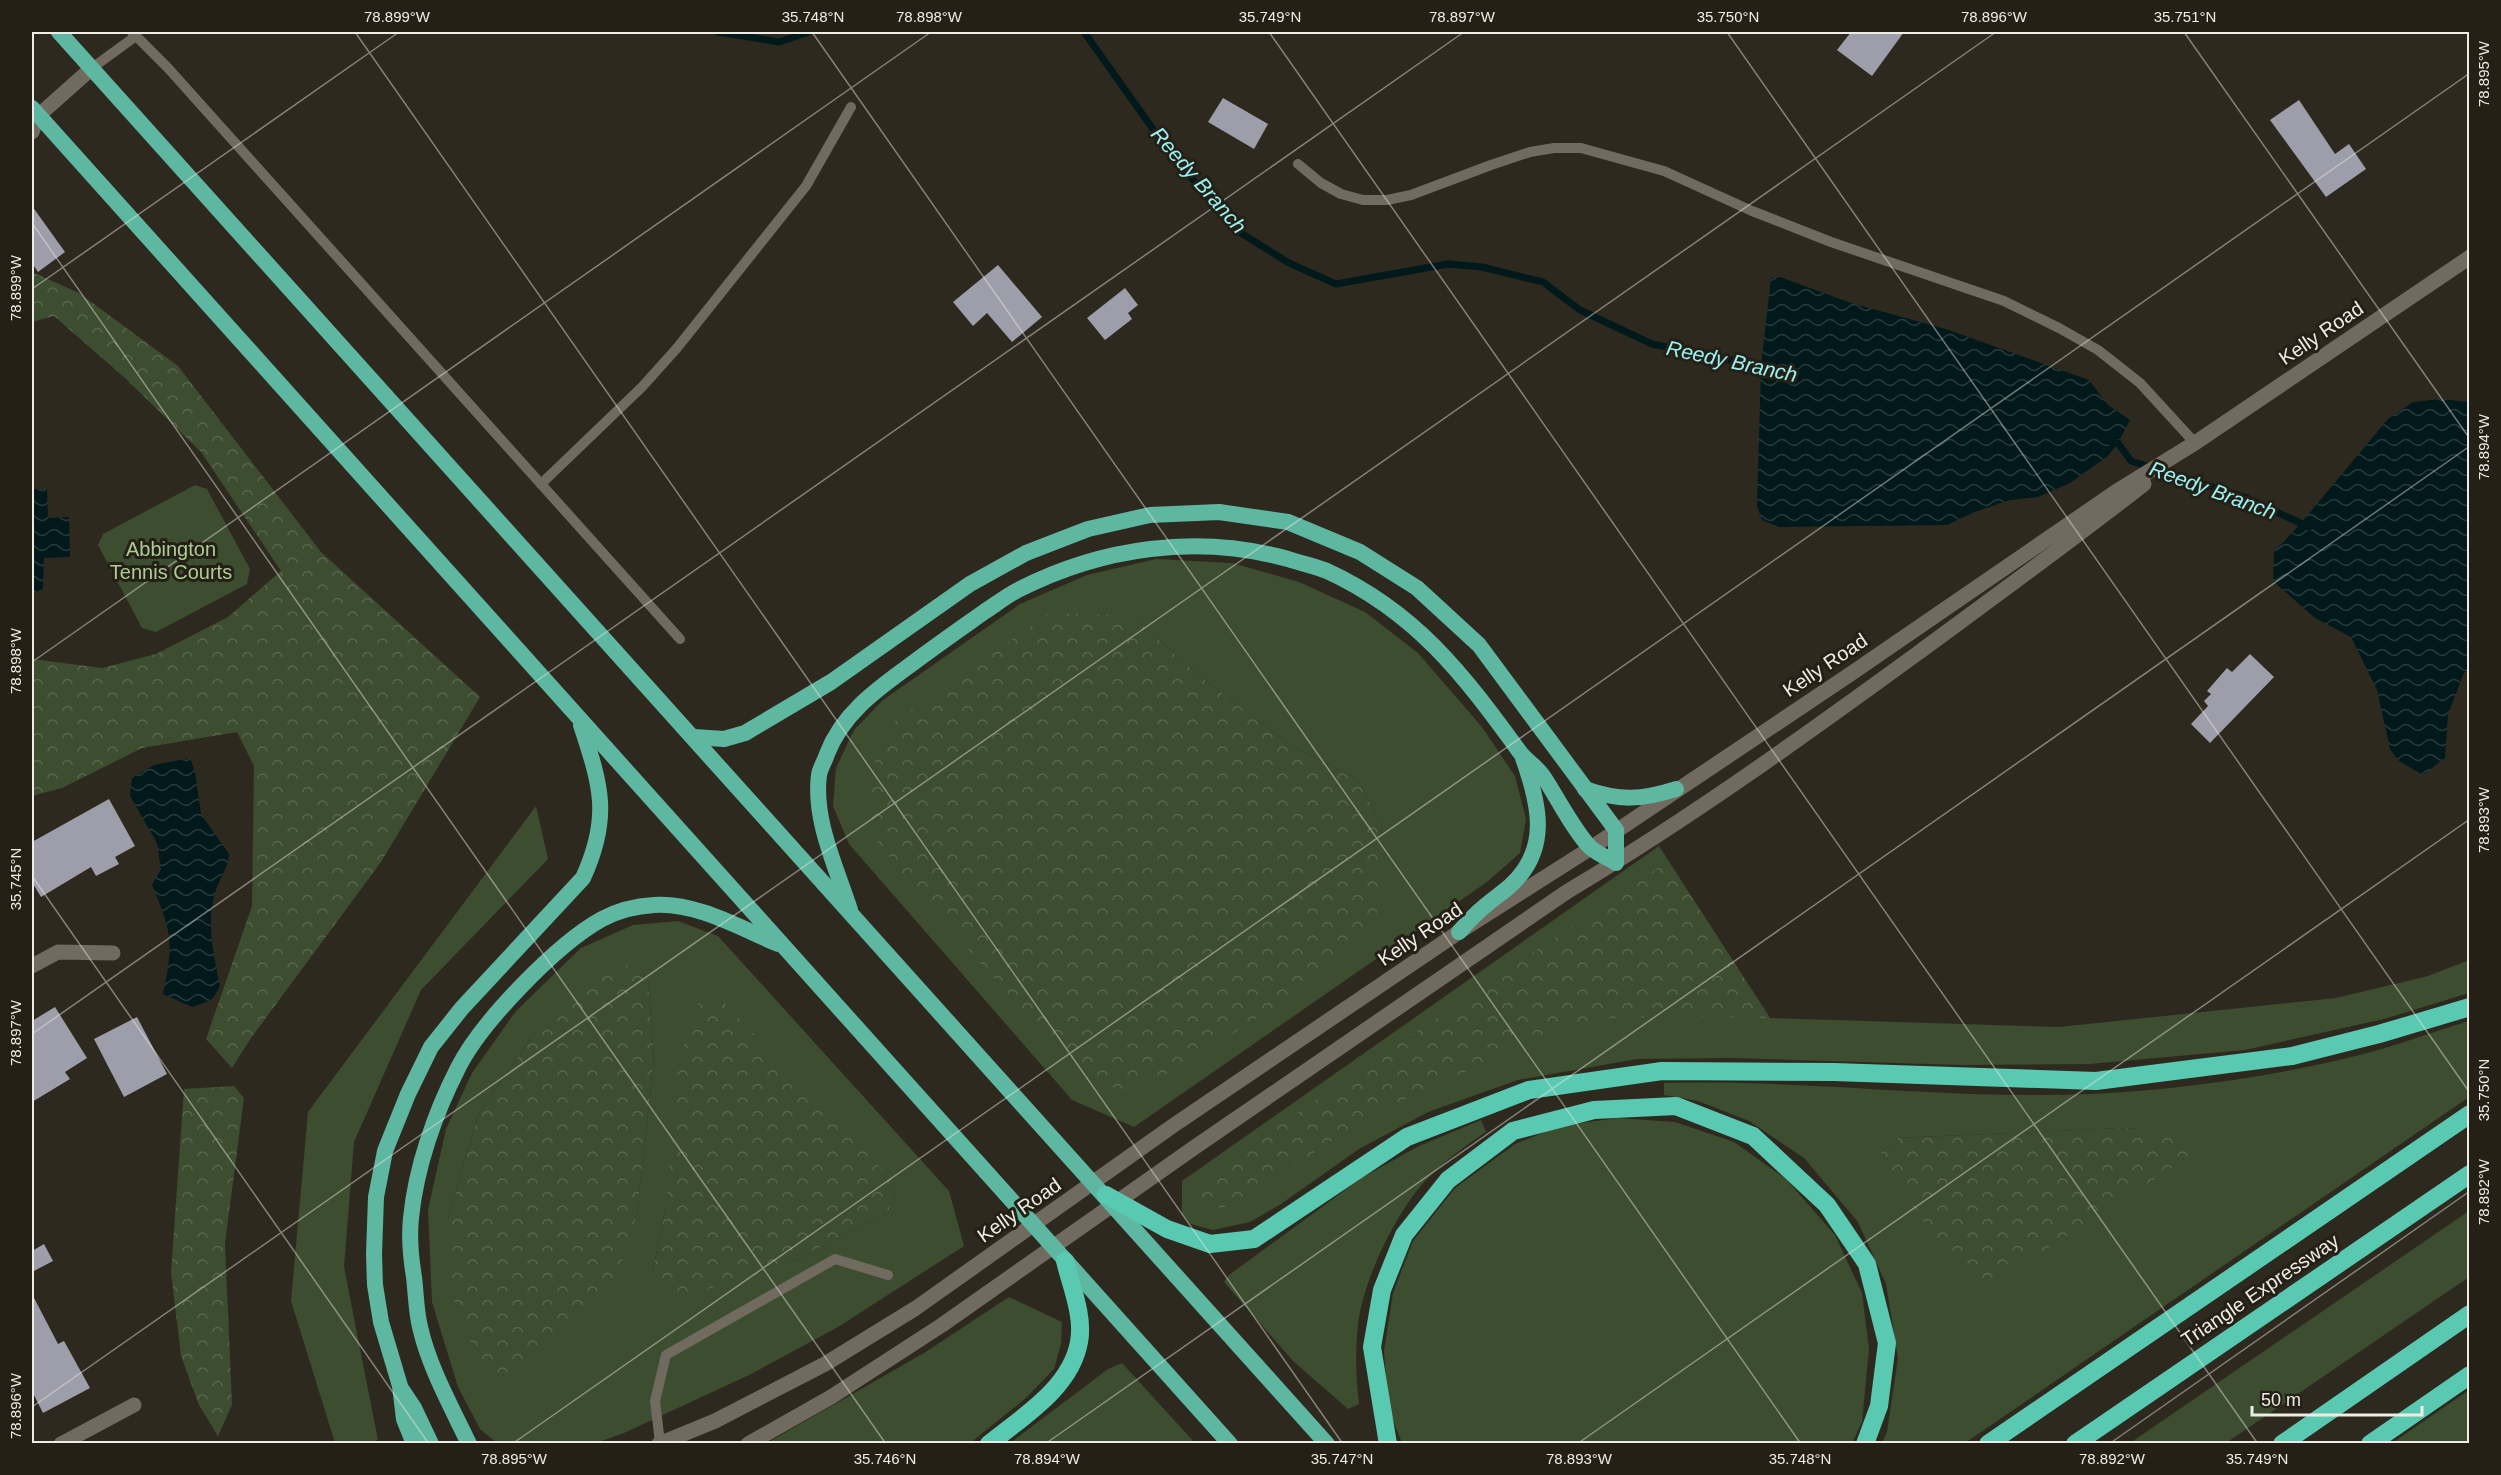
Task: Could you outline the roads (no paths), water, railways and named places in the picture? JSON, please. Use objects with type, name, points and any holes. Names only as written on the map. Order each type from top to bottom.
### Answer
[{"type":"highway","points":[[59,32],[1327,1443]]},
{"type":"highway","points":[[34,114],[1230,1443]]},
{"type":"highway","points":[[694,737],[724,739],[745,733],[831,682],[970,584],[1026,553],[1088,529],[1150,515],[1219,512],[1288,522],[1360,552],[1417,588],[1479,645],[1616,830],[1616,862],[1591,848],[1541,772],[1521,754],[1491,710],[1457,668],[1411,624],[1372,596],[1325,570],[1260,552],[1176,545],[1132,550],[1061,570],[1016,591],[872,694],[849,716],[832,741],[819,774],[819,804],[826,837],[850,910]]},
{"type":"highway","points":[[414,1443],[404,1419],[399,1386],[381,1322],[375,1285],[376,1197],[385,1150],[430,1047],[462,1008],[583,878],[595,852],[601,822],[598,777],[578,718]]},
{"type":"highway","points":[[1459,932],[1485,905],[1511,885],[1523,871],[1538,843],[1539,813],[1533,786],[1521,754]]},
{"type":"highway","points":[[1586,789],[1608,797],[1632,798],[1656,795],[1676,789]]},
{"type":"highway","points":[[469,1443],[434,1368],[420,1327],[412,1264],[411,1219],[422,1161],[436,1118],[458,1066],[484,1028],[509,999],[559,950],[601,920],[623,910],[654,905],[682,906],[782,946]]},
{"type":"highway","points":[[1106,1195],[1167,1229],[1210,1244],[1254,1239],[1407,1137],[1529,1090],[1662,1071],[1833,1072],[2096,1081],[2292,1056],[2379,1035],[2469,1007]]},
{"type":"highway","points":[[1388,1443],[1372,1347],[1382,1290],[1404,1235],[1448,1180],[1513,1131],[1594,1110],[1676,1106],[1753,1136],[1827,1205],[1868,1264],[1887,1343],[1879,1406],[1866,1443]]},
{"type":"highway","points":[[1988,1443],[2469,1114]]},
{"type":"highway","name":"Triangle Expressway","points":[[2075,1443],[2469,1173]]},
{"type":"highway","points":[[988,1443],[1037,1406],[1066,1376],[1079,1343],[1079,1319],[1065,1261]]},
{"type":"highway","points":[[2282,1443],[2469,1314]]},
{"type":"highway","points":[[2370,1443],[2469,1375]]},
{"type":"highway","points":[[399,1386],[414,1407],[430,1443]]},
{"type":"main road","points":[[32,132],[34,114],[92,68]]},
{"type":"main road","name":"Kelly Road","points":[[660,1443],[715,1421],[825,1364],[884,1329],[1174,1125],[1459,932],[1591,848],[1849,675],[2117,490],[2195,443],[2469,257]]},
{"type":"main road","name":"Kelly Road","points":[[748,1443],[877,1369],[1558,898],[1803,737],[2085,530],[2195,443]]},
{"type":"main road","points":[[32,966],[58,952],[113,953]]},
{"type":"main road","points":[[61,1443],[134,1405]]},
{"type":"lane","points":[[92,68],[134,34],[168,68],[680,639]]},
{"type":"lane","points":[[542,484],[642,387],[677,348],[806,186],[851,107]]},
{"type":"lane","points":[[1298,164],[1321,183],[1341,194],[1363,200],[1387,200],[1411,195],[1491,165],[1554,148],[1581,148],[1664,171],[1752,211],[1831,242],[2004,301],[2059,328],[2098,350],[2140,383],[2195,443]]},
{"type":"lane","points":[[660,1443],[655,1401],[666,1355],[835,1259],[888,1275]]},
{"type":"water","points":[[1780,277],[1851,303],[1946,329],[2089,380],[2108,405],[2130,420],[2108,456],[2070,483],[2038,497],[2010,500],[1972,513],[1947,525],[1779,527],[1762,520],[1757,506],[1761,366],[1771,278]]},
{"type":"water","points":[[2441,399],[2469,402],[2470,669],[2464,673],[2448,714],[2445,758],[2423,775],[2399,761],[2390,749],[2377,690],[2351,637],[2315,618],[2273,581],[2274,552],[2388,419],[2413,402]]},
{"type":"water","points":[[32,489],[47,489],[48,518],[69,517],[70,557],[44,558],[43,589],[32,593]]},
{"type":"water","points":[[190,758],[195,772],[201,814],[229,854],[215,893],[211,916],[212,940],[220,986],[212,1000],[192,1007],[163,994],[170,949],[164,915],[152,885],[161,869],[157,843],[130,796],[132,778],[154,765]]},
{"type":"waterway","name":"Reedy Branch","points":[[718,32],[779,42],[809,32]]},
{"type":"waterway","name":"Reedy Branch","points":[[1084,32],[1175,160],[1241,233],[1289,263],[1336,284],[1448,264],[1482,267],[1543,282],[1580,310],[1652,344],[1769,368]]},
{"type":"waterway","name":"Reedy Branch","points":[[2111,442],[2118,443],[2131,461],[2244,497],[2309,527]]},
{"type":"park label","name":"Abbington Tennis Courts","points":[[171,560]]}]
